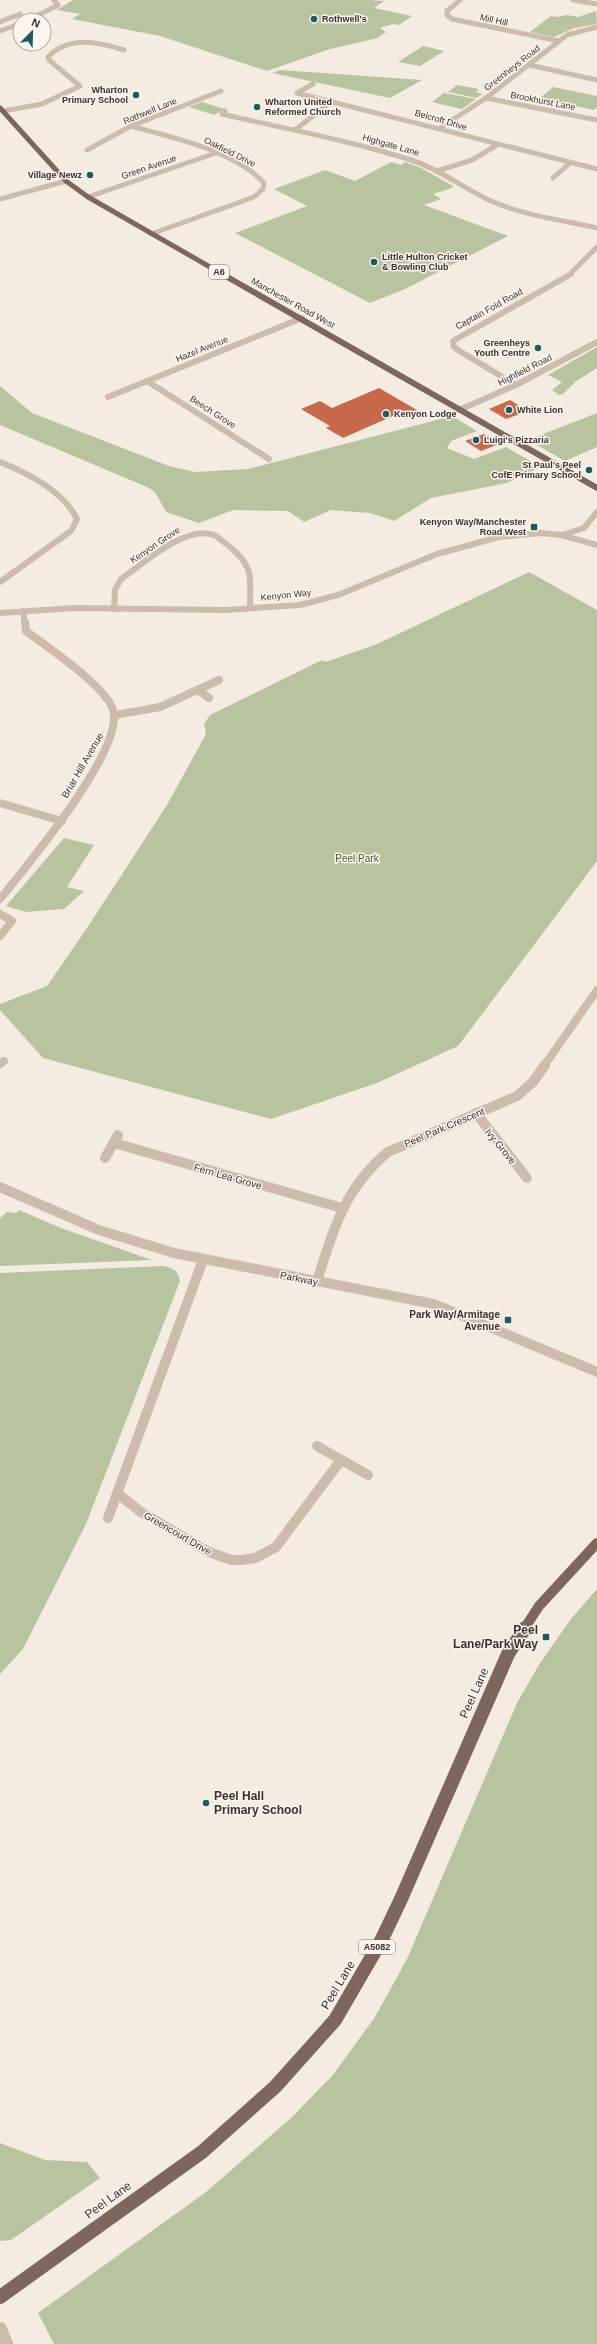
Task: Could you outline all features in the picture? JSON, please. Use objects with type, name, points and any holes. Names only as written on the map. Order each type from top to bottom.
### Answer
[{"type":"main road","name":"Manchester Road West","points":[[2,113],[66,181],[88,197],[302,318],[545,460],[597,488]]},
{"type":"main road","name":"Peel Lane","points":[[0,2297],[202,2152],[275,2088],[335,2020],[381,1941],[401,1899],[508,1654],[539,1606],[597,1543]]},
{"type":"street","points":[[46,12],[58,6],[54,0]]},
{"type":"street","name":"Mill Hill","points":[[460,0],[447,11],[448,15],[452,19],[559,41]]},
{"type":"street","points":[[572,0],[597,4]]},
{"type":"street","points":[[0,22],[12,17]]},
{"type":"street","points":[[1,30],[12,27]]},
{"type":"street","name":"Greenheys Road","points":[[440,128],[486,98],[559,41],[573,32],[597,27]]},
{"type":"street","points":[[2,113],[42,104],[80,86],[49,60],[48,57],[74,42],[86,40],[124,50]]},
{"type":"street","points":[[529,65],[597,80]]},
{"type":"street","name":"Belcroft Drive","points":[[313,84],[297,93],[440,128],[497,145],[597,169]]},
{"type":"street","name":"Rothwell Lane","points":[[87,150],[131,126],[221,91]]},
{"type":"street","name":"Brookhurst Lane","points":[[486,98],[597,120]]},
{"type":"street","points":[[295,130],[332,101]]},
{"type":"street","name":"Highgate Lane","points":[[225,111],[222,114],[295,130],[411,160],[502,205],[597,228]]},
{"type":"street","name":"Oakfield Drive","points":[[131,126],[180,140],[216,153],[260,177],[264,183],[263,189],[246,200],[151,234]]},
{"type":"street","points":[[437,172],[472,160],[497,145]]},
{"type":"street","name":"Green Avenue","points":[[88,197],[216,153]]},
{"type":"street","points":[[553,178],[570,163]]},
{"type":"street","points":[[544,176],[559,180]]},
{"type":"street","points":[[0,199],[66,181]]},
{"type":"street","name":"Captain Fold Road","points":[[516,385],[461,352],[454,346],[453,341],[560,281],[577,269],[597,247]]},
{"type":"street","name":"Hazel Avenue","points":[[108,397],[302,318]]},
{"type":"street","name":"Highfield Road","points":[[459,410],[516,385],[597,342]]},
{"type":"street","name":"Beech Grove","points":[[147,381],[269,459]]},
{"type":"street","points":[[0,462],[11,466],[48,489],[76,514],[77,519],[75,527],[0,582]]},
{"type":"street","points":[[40,492],[48,489]]},
{"type":"street","name":"Kenyon Way","points":[[562,535],[584,528],[597,512]]},
{"type":"street","name":"Kenyon Grove","points":[[114,609],[115,590],[122,579],[184,536],[200,532],[215,535],[244,559],[250,571],[250,608]]},
{"type":"street","name":"Kenyon Way","points":[[0,613],[114,609],[250,608],[301,605],[338,596],[421,560],[497,538],[529,534],[562,535],[597,545]]},
{"type":"street","points":[[23,611],[26,631],[105,695],[115,715],[149,711],[219,680]]},
{"type":"street","points":[[198,690],[209,698]]},
{"type":"street","name":"Briar Hill Avenue","points":[[0,899],[62,821],[112,735],[115,725],[115,715]]},
{"type":"street","points":[[0,803],[62,821]]},
{"type":"street","points":[[0,914],[12,921],[0,936]]},
{"type":"street","name":"Peel Park Crescent","points":[[317,1281],[342,1208],[352,1188],[374,1162],[395,1148],[517,1096],[533,1082],[597,990]]},
{"type":"street","name":"Ivy Grove","points":[[476,1113],[527,1178]]},
{"type":"street","name":"Fern Lea Grove","points":[[105,1158],[116,1139],[342,1208]]},
{"type":"street","name":"Parkway","points":[[2,1192],[99,1230],[139,1243],[202,1260],[434,1304],[597,1372]]},
{"type":"street","points":[[108,1518],[202,1260]]},
{"type":"street","points":[[316,1446],[368,1475]]},
{"type":"street","name":"Greencourt Drive","points":[[117,1493],[141,1512],[209,1552],[231,1560],[242,1560],[255,1558],[276,1547],[341,1460]]},
{"type":"street","points":[[0,2329],[6,2344]]},
{"type":"green space","points":[[73,0],[371,0],[384,1],[374,8],[412,16],[399,25],[393,24],[380,28],[386,32],[378,38],[330,49],[267,71],[160,36],[72,19],[80,14],[57,10]]},
{"type":"green space","points":[[596,11],[597,24],[574,28],[554,37],[530,32],[551,16],[558,17],[567,15],[578,17]]},
{"type":"green space","points":[[423,46],[444,51],[420,66],[398,62]]},
{"type":"green space","points":[[280,70],[422,80],[390,98],[272,73]]},
{"type":"green space","points":[[457,85],[479,89],[476,92],[482,94],[477,98],[448,92]]},
{"type":"green space","points":[[553,87],[597,96],[597,107],[594,110],[539,99]]},
{"type":"green space","points":[[444,93],[476,99],[462,109],[432,102]]},
{"type":"green space","points":[[202,102],[225,109],[214,115],[189,107]]},
{"type":"green space","name":"Little Hulton Cricket & Bowling Club","points":[[391,162],[401,165],[405,162],[421,168],[453,186],[452,188],[433,194],[441,199],[424,205],[508,236],[405,289],[370,303],[235,233],[307,206],[274,189],[325,170],[355,181]]},
{"type":"green space","points":[[597,347],[597,368],[575,382],[563,394],[559,395],[552,390],[562,382],[548,375]]},
{"type":"green space","points":[[0,386],[32,413],[169,466],[195,472],[248,469],[452,416],[477,431],[451,441],[447,448],[474,459],[506,447],[541,467],[507,483],[431,498],[394,521],[370,513],[331,510],[304,522],[288,511],[233,510],[199,523],[166,512],[155,492],[147,487],[0,425]]},
{"type":"green space","points":[[597,413],[597,447],[565,461],[528,440]]},
{"type":"green space","name":"Peel Park","points":[[529,572],[597,610],[597,861],[458,1046],[377,1083],[271,1119],[43,1058],[0,1010],[0,1004],[47,986],[87,928],[167,805],[206,734],[204,724],[210,715],[322,660],[325,662],[375,645]]},
{"type":"green space","points":[[64,838],[94,845],[67,887],[84,891],[64,909],[26,912],[6,906]]},
{"type":"green space","points":[[19,1210],[61,1228],[152,1260],[0,1266],[0,1218],[7,1212],[16,1213]]},
{"type":"green space","points":[[163,1266],[174,1270],[178,1274],[180,1281],[86,1524],[23,1649],[0,1674],[0,1273]]},
{"type":"green space","points":[[597,1589],[597,2344],[54,2344],[38,2313],[206,2192],[291,2118],[333,2075],[375,2017],[407,1959],[517,1703],[540,1663],[571,1619]]},
{"type":"green space","points":[[0,2143],[45,2160],[87,2162],[100,2178],[11,2240],[0,2241]]},
{"type":"building","name":"Kenyon Lodge","points":[[379,388],[417,410],[399,418],[395,415],[343,438],[326,428],[330,426],[301,409],[320,401],[332,408]]},
{"type":"building","name":"White Lion","points":[[510,400],[528,411],[506,419],[489,409]]},
{"type":"building","points":[[484,434],[499,444],[481,451],[465,441]]},
{"type":"place","name":"Rothwell's","points":[[314,19]]},
{"type":"place","name":"Wharton Primary School","points":[[136,95]]},
{"type":"place","name":"Wharton United Reformed Church","points":[[257,107]]},
{"type":"place","name":"Village Newz","points":[[90,175]]},
{"type":"place","name":"Little Hulton Cricket & Bowling Club","points":[[374,262]]},
{"type":"place","name":"Greenheys Youth Centre","points":[[538,348]]},
{"type":"place","name":"White Lion","points":[[509,410]]},
{"type":"place","name":"Kenyon Lodge","points":[[386,414]]},
{"type":"place","name":"Luigi's Pizzaria","points":[[476,440]]},
{"type":"place","name":"St Paul's Peel CofE Primary School","points":[[589,470]]},
{"type":"place","name":"Kenyon Way/Manchester Road West","points":[[534,527]]},
{"type":"place","name":"Park Way/Armitage Avenue","points":[[508,1320]]},
{"type":"place","name":"Peel Lane/Park Way","points":[[546,1637]]},
{"type":"place","name":"Peel Hall Primary School","points":[[206,1803]]}]
